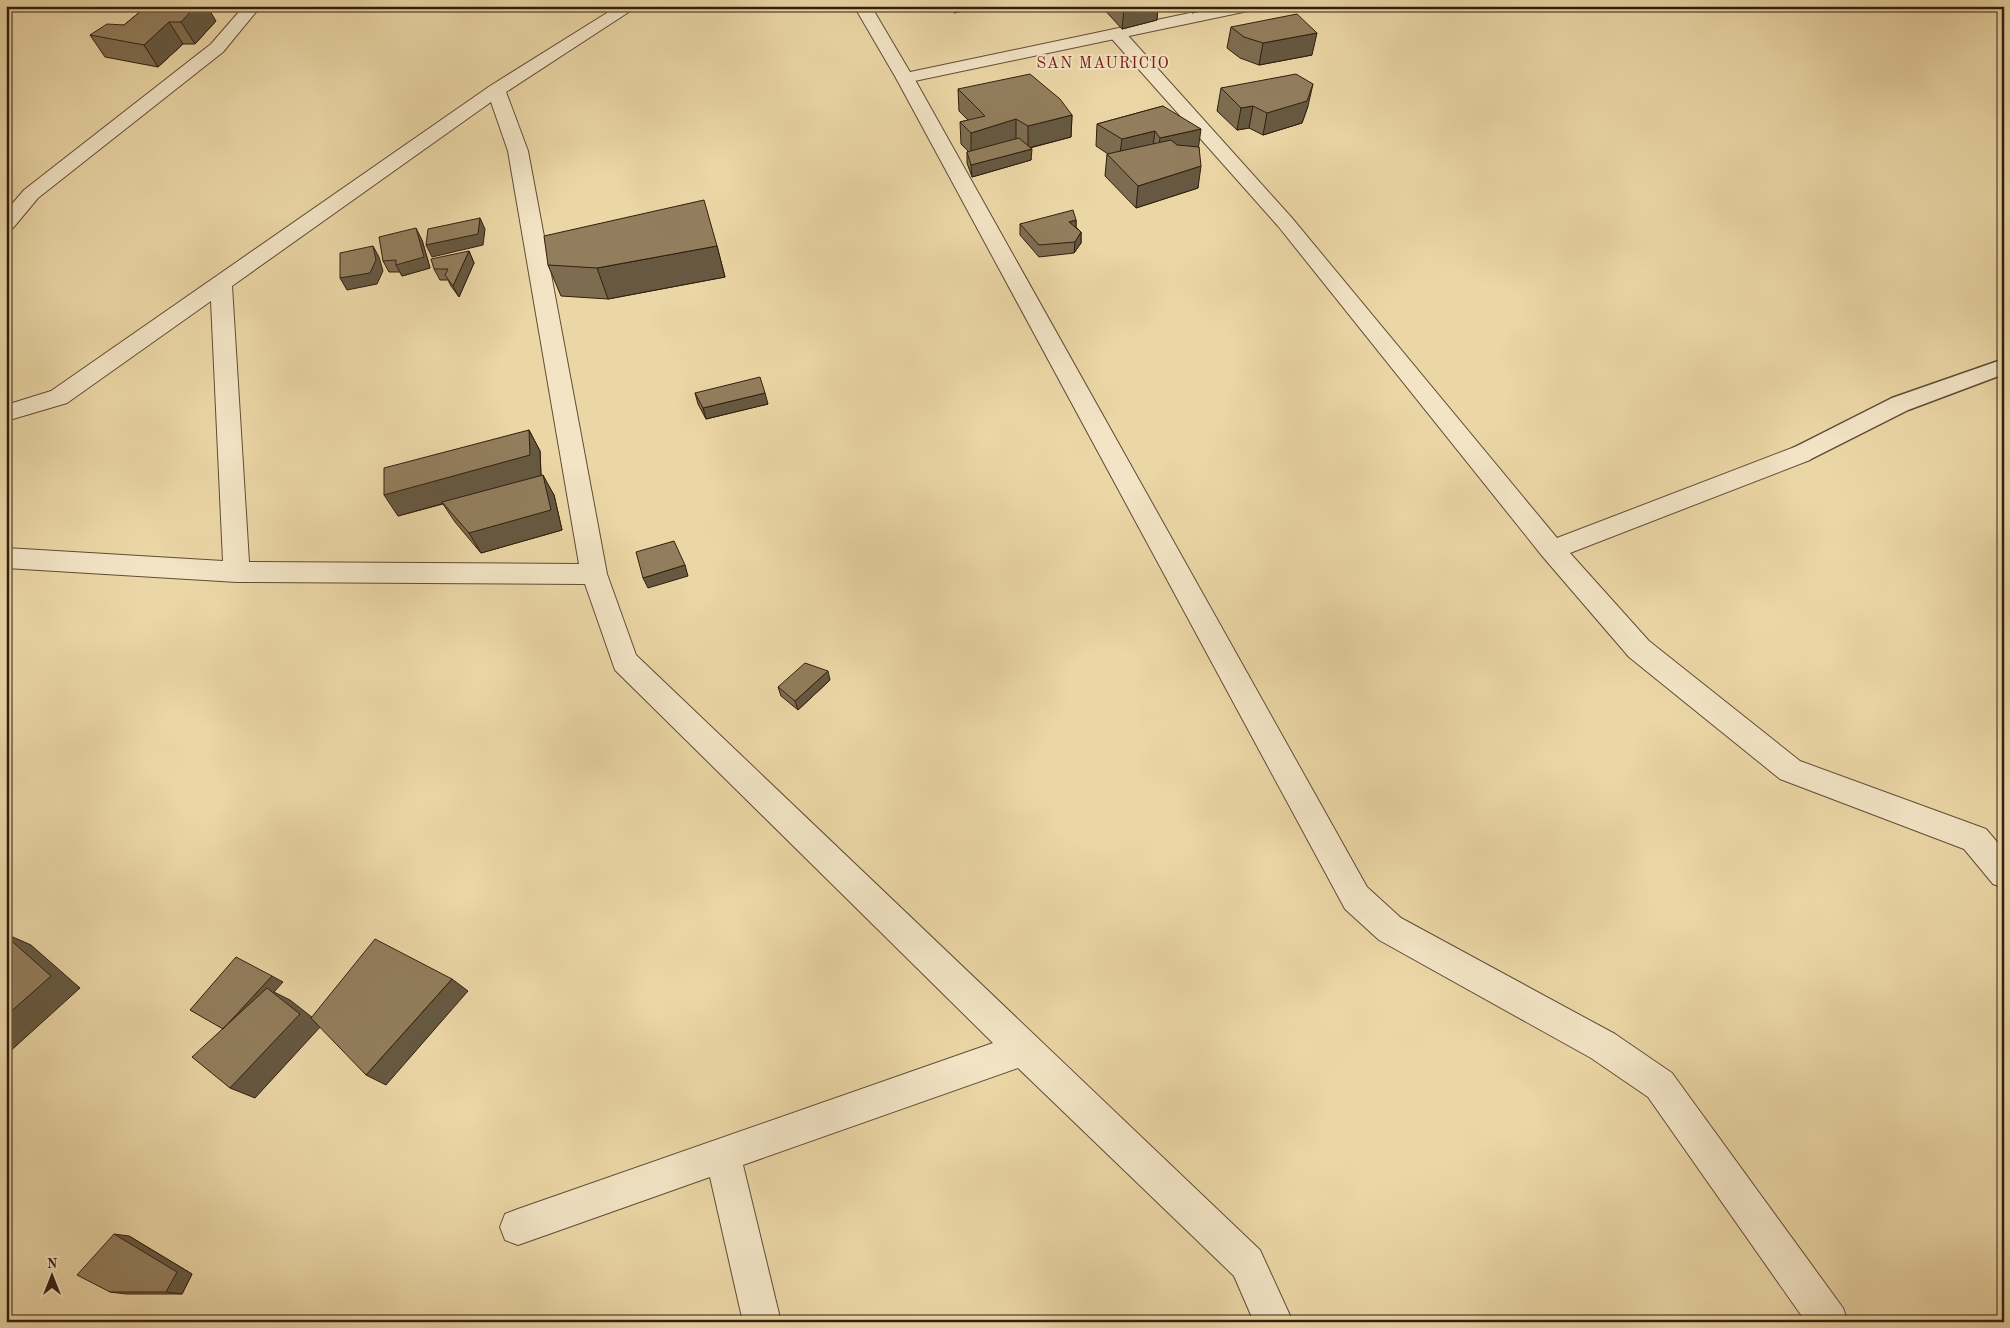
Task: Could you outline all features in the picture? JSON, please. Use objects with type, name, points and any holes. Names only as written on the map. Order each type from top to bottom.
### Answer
[{"type":"street","points":[[6,224],[31,194],[217,48],[252,6]]},
{"type":"street","points":[[6,413],[60,397],[496,90],[630,6]]},
{"type":"street","points":[[862,6],[905,78],[1356,898],[1390,929],[1603,1046],[1660,1085],[1829,1322]]},
{"type":"street","points":[[905,78],[1248,6]]},
{"type":"street","points":[[1117,34],[1285,222],[1552,550],[1639,649],[1790,770],[1976,839],[2004,874]]},
{"type":"street","points":[[496,90],[518,151],[594,574],[625,662],[1023,1049],[1247,1262],[1274,1322]]},
{"type":"street","points":[[221,284],[237,572]]},
{"type":"street","points":[[1552,550],[1801,454]]},
{"type":"street","points":[[6,558],[237,572],[594,574]]},
{"type":"street","points":[[518,1227],[1023,1049]]},
{"type":"street","points":[[723,1155],[762,1322]]},
{"type":"lane","points":[[1801,454],[1900,404],[2004,366]]},
{"type":"building","points":[[147,6],[196,6],[181,22],[169,22],[144,45],[90,35],[107,24],[124,25]]},
{"type":"building","points":[[1297,14],[1317,33],[1263,43],[1244,37],[1231,27]]},
{"type":"building","points":[[1030,74],[1060,99],[1072,115],[1028,126],[1016,119],[971,133],[960,122],[985,116],[958,89]]},
{"type":"building","points":[[1296,74],[1313,84],[1307,101],[1267,113],[1253,106],[1241,108],[1221,88]]},
{"type":"building","points":[[1163,106],[1201,129],[1160,138],[1155,131],[1122,139],[1097,124]]},
{"type":"building","points":[[1019,138],[1032,149],[971,165],[967,152]]},
{"type":"building","points":[[1171,140],[1177,145],[1199,147],[1201,166],[1138,186],[1107,154]]},
{"type":"building","points":[[704,200],[717,246],[597,268],[548,265],[544,236]]},
{"type":"building","points":[[1073,210],[1076,220],[1069,222],[1081,232],[1075,242],[1039,245],[1020,224]]},
{"type":"building","points":[[480,218],[478,234],[426,245],[428,229]]},
{"type":"building","points":[[416,228],[424,257],[396,265],[396,260],[383,261],[379,237]]},
{"type":"building","points":[[373,246],[376,260],[370,273],[340,278],[340,253]]},
{"type":"building","points":[[469,251],[453,286],[445,275],[448,269],[434,269],[431,259]]},
{"type":"building","points":[[760,377],[765,393],[703,408],[695,393]]},
{"type":"building","points":[[529,430],[530,455],[384,495],[384,468]]},
{"type":"building","points":[[543,475],[551,510],[469,533],[442,502]]},
{"type":"building","points":[[674,541],[685,565],[643,578],[636,552]]},
{"type":"building","points":[[805,663],[828,671],[795,701],[778,687]]},
{"type":"building","points":[[6,936],[51,976],[6,1016]]},
{"type":"building","points":[[375,939],[452,979],[366,1075],[311,1018]]},
{"type":"building","points":[[236,957],[272,976],[223,1029],[190,1010]]},
{"type":"building","points":[[267,988],[300,1014],[230,1088],[192,1057]]},
{"type":"building","points":[[114,1234],[177,1272],[166,1292],[110,1292],[77,1275]]},
{"type":"district","name":"SAN MAURICIO","points":[[1103,64]]}]
